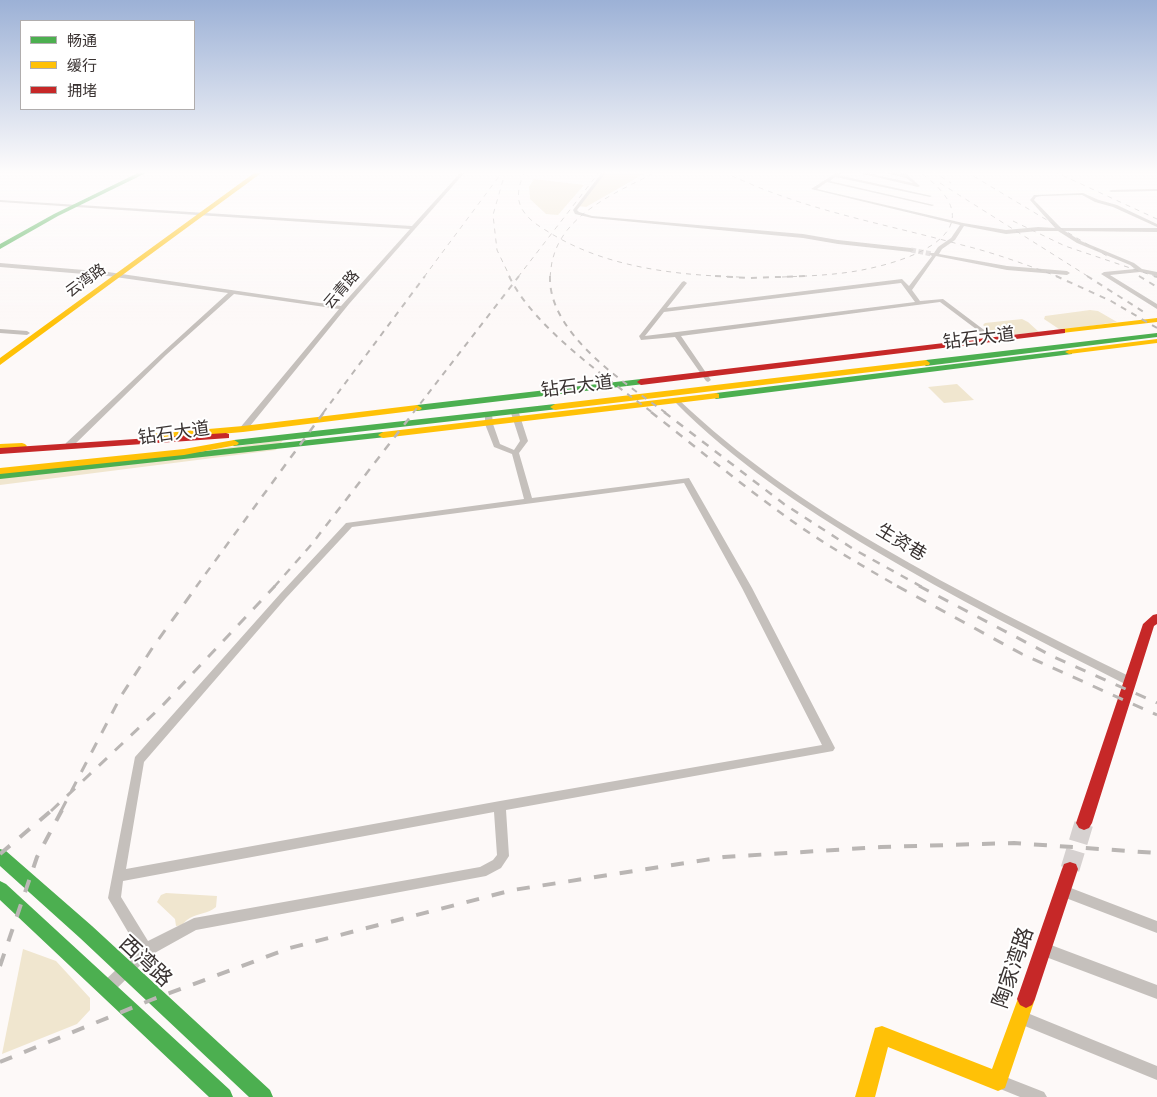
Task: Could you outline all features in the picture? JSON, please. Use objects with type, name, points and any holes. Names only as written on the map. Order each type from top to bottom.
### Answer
[{"type":"main road","points":[[0,246],[43,222]]},
{"type":"main road","name":"云湾路","points":[[0,362],[113,275],[187,222]]},
{"type":"main road","name":"云湾路","points":[[0,352],[113,275]]},
{"type":"main road","points":[[909,353],[994,340],[1016,340],[1157,320]]},
{"type":"main road","name":"钻石大道","points":[[0,471],[184,452],[242,435],[706,376],[1016,340],[1157,326]]},
{"type":"main road","name":"钻石大道","points":[[0,449],[48,449],[489,420],[1086,347],[1140,340],[1157,335]]},
{"type":"main road","points":[[1140,340],[1157,342]]},
{"type":"main road","points":[[1140,340],[1157,351]]},
{"type":"main road","points":[[516,416],[677,401],[1086,347]]},
{"type":"main road","points":[[0,464],[85,457],[242,435],[294,423],[706,376]]},
{"type":"main road","points":[[0,476],[93,469],[489,420]]},
{"type":"main road","points":[[0,458],[85,457],[242,435]]},
{"type":"main road","points":[[0,449],[242,435],[306,443]]},
{"type":"main road","points":[[0,449],[42,452],[192,441]]},
{"type":"main road","points":[[1084,823],[1129,681],[1154,623]]},
{"type":"main road","name":"西湾路","points":[[0,856],[126,969],[263,1097]]},
{"type":"main road","name":"陶家湾路","points":[[998,1081],[1070,869]]},
{"type":"main road","points":[[0,889],[223,1097]]},
{"type":"main road","points":[[865,1097],[882,1035],[998,1081]]},
{"type":"street","points":[[324,222],[414,228]]},
{"type":"street","name":"云青路","points":[[242,435],[343,308],[419,222]]},
{"type":"street","points":[[650,222],[803,236],[911,250]]},
{"type":"street","points":[[957,222],[1006,232],[1059,229],[1157,230]]},
{"type":"street","points":[[1053,222],[1059,229],[1079,242],[1132,264],[1140,270]]},
{"type":"street","points":[[909,290],[934,254],[953,239],[963,224]]},
{"type":"street","points":[[934,254],[1007,268],[1067,273]]},
{"type":"street","points":[[0,265],[113,275],[343,308]]},
{"type":"street","points":[[1157,274],[1140,270],[1104,274],[1157,307]]},
{"type":"street","points":[[661,310],[902,281],[919,303]]},
{"type":"street","points":[[684,283],[661,310],[642,336],[643,339],[941,300],[994,340]]},
{"type":"street","points":[[69,444],[233,292]]},
{"type":"street","points":[[0,331],[26,333]]},
{"type":"street","points":[[678,335],[706,376]]},
{"type":"street","name":"生资巷","points":[[677,401],[697,422],[807,506],[916,572],[1018,626],[1129,681]]},
{"type":"street","points":[[514,453],[524,441],[516,416]]},
{"type":"street","points":[[489,420],[497,445],[514,453],[528,500]]},
{"type":"street","points":[[118,876],[829,748],[752,596],[686,480],[528,500],[349,526],[282,596],[139,760],[114,898],[146,950]]},
{"type":"street","points":[[107,988],[146,950],[194,924],[482,872],[497,864],[503,856],[500,806]]},
{"type":"street","points":[[1063,891],[1157,926]]},
{"type":"street","points":[[1043,949],[1157,992]]},
{"type":"street","points":[[1020,1017],[1157,1073]]},
{"type":"street","points":[[998,1081],[1039,1097]]},
{"type":"shaded area","points":[[1090,310],[1098,311],[1117,322],[1064,330],[1059,329],[1044,319],[1045,316]]},
{"type":"shaded area","points":[[1022,319],[1039,332],[995,336],[983,325],[985,323]]},
{"type":"shaded area","points":[[957,384],[974,400],[944,403],[928,387]]},
{"type":"shaded area","points":[[283,440],[276,450],[0,485],[0,473],[128,461]]},
{"type":"shaded area","points":[[166,893],[217,896],[216,907],[210,911],[193,916],[179,926],[176,926],[175,919],[157,902],[161,895]]},
{"type":"shaded area","points":[[23,949],[56,961],[90,998],[90,1010],[77,1024],[2,1054]]},
{"type":"tunnel","points":[[911,250],[932,254]]},
{"type":"tunnel","points":[[1070,869],[1084,823]]},
{"type":"railway","points":[[424,277],[465,222]]},
{"type":"railway","points":[[494,222],[497,250],[510,277]]},
{"type":"railway","points":[[534,222],[552,233]]},
{"type":"railway","points":[[552,233],[560,222]]},
{"type":"railway","points":[[561,239],[575,222]]},
{"type":"railway","points":[[872,222],[939,239]]},
{"type":"railway","points":[[939,239],[951,222]]},
{"type":"railway","points":[[1002,222],[1089,277]]},
{"type":"railway","points":[[1015,222],[1065,246],[1157,277],[1154,276]]},
{"type":"railway","points":[[1051,222],[1107,256]]},
{"type":"railway","points":[[518,277],[552,233]]},
{"type":"railway","points":[[552,233],[561,239]]},
{"type":"railway","points":[[550,276],[552,260],[561,239]]},
{"type":"railway","points":[[561,239],[591,253],[615,261],[664,271],[717,276]]},
{"type":"railway","points":[[782,277],[842,273],[884,265],[926,249],[939,239]]},
{"type":"railway","points":[[939,239],[987,252],[1059,277]]},
{"type":"railway","points":[[323,413],[425,276]]},
{"type":"railway","points":[[509,276],[513,283]]},
{"type":"railway","points":[[513,283],[519,276]]},
{"type":"railway","points":[[550,276],[553,297],[562,318],[575,337],[611,372],[666,413]]},
{"type":"railway","points":[[717,276],[739,277]]},
{"type":"railway","points":[[717,276],[749,278],[808,276]]},
{"type":"railway","points":[[1056,276],[1111,301],[1157,328]]},
{"type":"railway","points":[[1087,276],[1147,314]]},
{"type":"railway","points":[[1141,277],[1139,276],[1157,287]]},
{"type":"railway","points":[[413,413],[513,283]]},
{"type":"railway","points":[[513,283],[535,314],[553,333],[594,368],[653,413]]},
{"type":"railway","points":[[196,587],[324,412]]},
{"type":"railway","points":[[274,587],[311,545],[414,412]]},
{"type":"railway","points":[[651,412],[802,528],[899,587]]},
{"type":"railway","points":[[664,412],[784,504],[855,550],[922,587]]},
{"type":"railway","points":[[71,792],[121,696],[153,647],[197,586]]},
{"type":"railway","points":[[71,792],[162,706],[275,586]]},
{"type":"railway","points":[[897,586],[1022,654],[1157,715]]},
{"type":"railway","points":[[919,586],[1054,657],[1157,703]]},
{"type":"railway","points":[[51,811],[71,792]]},
{"type":"railway","points":[[61,811],[71,792]]},
{"type":"railway","points":[[0,854],[52,810]]},
{"type":"railway","points":[[0,966],[37,857],[62,810]]},
{"type":"railway","points":[[0,1062],[151,1000],[290,948],[513,890],[724,857],[881,847],[1014,843],[1157,853]]},
{"type":"traffic: fast","points":[[0,247],[43,222]]},
{"type":"traffic: fast","points":[[926,363],[1157,335]]},
{"type":"traffic: fast","points":[[716,396],[1069,352]]},
{"type":"traffic: fast","points":[[417,408],[641,382]]},
{"type":"traffic: fast","points":[[234,443],[555,407]]},
{"type":"traffic: fast","points":[[0,476],[383,435]]},
{"type":"traffic: fast","points":[[0,856],[86,932],[263,1097]]},
{"type":"traffic: fast","points":[[0,889],[223,1097]]},
{"type":"traffic: slow","points":[[0,362],[191,222]]},
{"type":"traffic: slow","points":[[1062,331],[1157,320]]},
{"type":"traffic: slow","points":[[1069,352],[1157,341]]},
{"type":"traffic: slow","points":[[555,407],[926,363]]},
{"type":"traffic: slow","points":[[383,435],[716,396]]},
{"type":"traffic: slow","points":[[151,437],[243,429],[417,408]]},
{"type":"traffic: slow","points":[[0,471],[184,452],[234,443]]},
{"type":"traffic: slow","points":[[0,447],[22,446]]},
{"type":"traffic: slow","points":[[865,1097],[882,1035],[998,1081],[1026,999]]},
{"type":"traffic: jam","points":[[641,382],[1062,331]]},
{"type":"traffic: jam","points":[[0,451],[226,436]]},
{"type":"traffic: jam","points":[[1084,823],[1149,624],[1157,618]]},
{"type":"traffic: jam","points":[[1026,999],[1070,869]]}]
